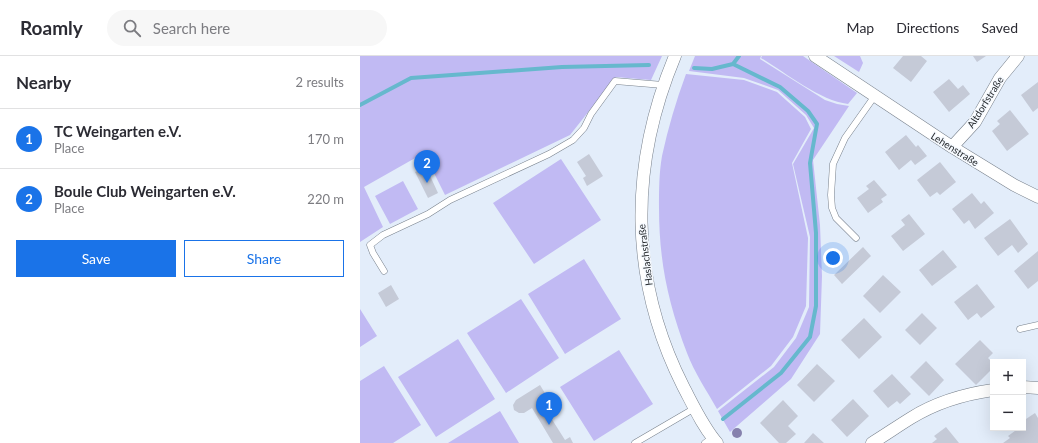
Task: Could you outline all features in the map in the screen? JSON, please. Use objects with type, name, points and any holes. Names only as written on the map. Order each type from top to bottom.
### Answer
[{"type":"street","name":"Haslachstraße","points":[[675,56],[663,85],[646,155],[641,192],[641,238],[646,274],[654,312],[671,362],[711,441]]},
{"type":"street","name":"Lehenstraße","points":[[815,56],[952,148],[1014,185],[1038,197]]},
{"type":"street","name":"Altdorfstraße","points":[[952,148],[975,122],[1000,78],[1018,56]]},
{"type":"street","points":[[1026,387],[1038,388]]},
{"type":"street","points":[[872,443],[912,417],[949,400],[990,390]]},
{"type":"lane","points":[[384,271],[370,245],[383,235],[428,214],[450,200],[549,154],[573,140],[584,128],[591,114],[615,82],[663,85]]},
{"type":"lane","points":[[856,238],[836,218],[832,208],[833,164],[846,138],[874,97]]},
{"type":"lane","points":[[1020,329],[1038,325]]},
{"type":"lane","points":[[635,443],[695,408]]},
{"type":"shaded area","points":[[360,56],[662,56],[651,80],[616,77],[570,135],[445,195],[424,153],[364,187],[383,227],[360,242]]},
{"type":"shaded area","points":[[695,56],[761,56],[760,59],[825,100],[849,106],[813,160],[820,225],[822,276],[820,334],[791,379],[730,432],[718,411],[774,367],[796,338],[809,307],[810,237],[793,164],[814,128],[806,115],[778,90],[744,78],[689,71]]},
{"type":"shaded area","points":[[762,56],[803,56],[857,93],[848,104],[826,98],[761,58]]},
{"type":"shaded area","points":[[834,56],[860,56],[863,63],[859,72]]},
{"type":"shaded area","points":[[686,74],[744,80],[777,92],[805,117],[811,129],[792,163],[808,238],[806,306],[793,337],[771,366],[717,409],[693,367],[680,335],[666,282],[659,227],[659,182],[661,162],[664,146]]},
{"type":"shaded area","points":[[561,159],[601,220],[534,264],[493,203]]},
{"type":"shaded area","points":[[403,181],[418,209],[390,224],[375,196]]},
{"type":"shaded area","points":[[584,259],[621,319],[565,354],[528,294]]},
{"type":"shaded area","points":[[521,299],[559,358],[506,393],[467,333]]},
{"type":"shaded area","points":[[360,309],[377,336],[360,347]]},
{"type":"shaded area","points":[[458,339],[495,399],[436,437],[398,377]]},
{"type":"shaded area","points":[[619,350],[653,404],[594,441],[560,387]]},
{"type":"shaded area","points":[[384,366],[421,425],[393,443],[360,443],[360,381]]},
{"type":"shaded area","points":[[500,411],[519,443],[448,443]]},
{"type":"building","points":[[903,56],[921,56],[927,61],[911,82],[893,68]]},
{"type":"building","points":[[973,56],[986,56],[977,62]]},
{"type":"building","points":[[949,79],[958,89],[963,85],[970,94],[949,112],[933,92]]},
{"type":"building","points":[[1038,82],[1038,108],[1033,112],[1021,95]]},
{"type":"building","points":[[1010,110],[1029,134],[1007,151],[992,131],[1000,124],[997,121]]},
{"type":"building","points":[[906,135],[916,147],[918,145],[927,156],[915,165],[911,160],[899,170],[885,152]]},
{"type":"building","points":[[589,154],[603,176],[587,186],[583,178],[586,176],[577,162]]},
{"type":"building","points":[[940,162],[956,182],[940,195],[937,192],[930,197],[917,180]]},
{"type":"building","points":[[426,167],[438,193],[428,198],[415,172]]},
{"type":"building","points":[[874,180],[887,195],[881,199],[883,202],[868,213],[857,198],[869,189],[866,186]]},
{"type":"building","points":[[972,193],[981,204],[984,201],[994,213],[975,229],[969,220],[964,224],[952,209]]},
{"type":"building","points":[[909,214],[925,234],[903,251],[891,236],[905,225],[901,220]]},
{"type":"building","points":[[1010,219],[1028,244],[1018,253],[1012,245],[998,256],[984,238]]},
{"type":"building","points":[[863,247],[871,256],[842,284],[834,275]]},
{"type":"building","points":[[943,250],[957,267],[932,286],[919,270]]},
{"type":"building","points":[[1038,251],[1038,281],[1028,289],[1014,271]]},
{"type":"building","points":[[883,275],[901,292],[880,313],[863,296]]},
{"type":"building","points":[[977,284],[995,307],[981,318],[977,313],[968,320],[954,302]]},
{"type":"building","points":[[391,285],[399,299],[386,307],[378,293]]},
{"type":"building","points":[[922,313],[937,328],[920,345],[905,330]]},
{"type":"building","points":[[864,318],[882,337],[859,359],[841,340]]},
{"type":"building","points":[[980,340],[993,353],[988,358],[990,360],[990,371],[976,385],[955,364]]},
{"type":"building","points":[[926,361],[944,380],[929,396],[910,377]]},
{"type":"building","points":[[817,364],[835,381],[814,402],[797,385]]},
{"type":"building","points":[[892,374],[911,394],[900,404],[897,401],[888,408],[873,391]]},
{"type":"building","points":[[540,385],[548,398],[541,402],[565,440],[570,437],[573,443],[553,443],[532,408],[524,413],[519,413],[514,410],[513,405],[516,400]]},
{"type":"building","points":[[853,399],[869,416],[847,437],[831,420]]},
{"type":"building","points":[[783,400],[798,416],[788,426],[796,434],[786,443],[779,443],[760,423]]},
{"type":"building","points":[[1035,413],[1038,418],[1038,443],[1003,443],[1010,438],[1008,436],[1015,431],[1026,431],[1026,419]]},
{"type":"building","points":[[946,427],[959,443],[932,443],[937,439],[934,436]]},
{"type":"building","points":[[813,433],[824,443],[804,443]]},
{"type":"waterway","points":[[694,68],[712,69],[733,64],[739,56]]},
{"type":"waterway","points":[[723,419],[781,373],[810,337],[816,306],[816,233],[810,163],[817,124],[808,111],[780,87],[733,64]]},
{"type":"waterway","points":[[360,105],[411,78],[562,67],[649,65]]},
{"type":"place","name":"Boule Club Weingarten e.V.","points":[[427,183]]},
{"type":"place","name":"TC Weingarten e.V.","points":[[549,425]]}]
